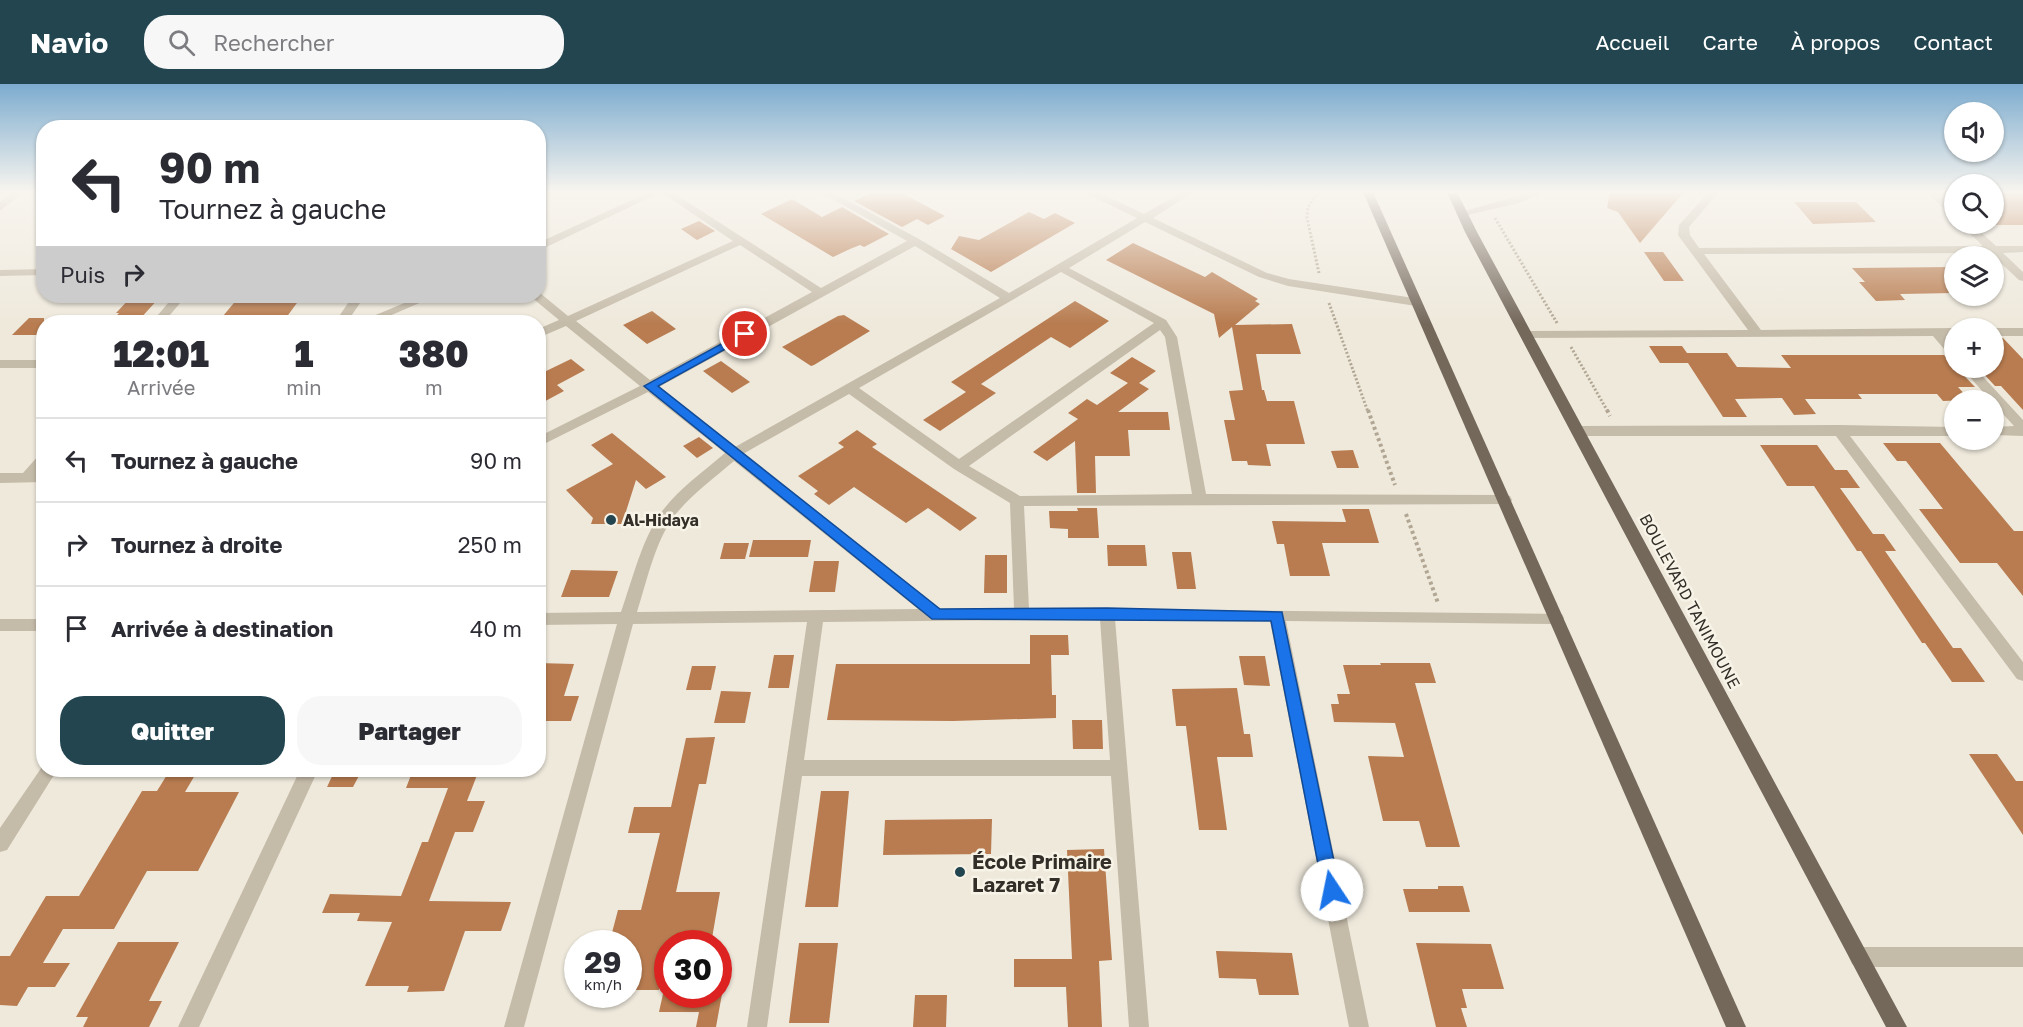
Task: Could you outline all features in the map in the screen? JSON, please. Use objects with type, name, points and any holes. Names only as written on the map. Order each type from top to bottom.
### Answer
[{"type":"main road","points":[[1387,236],[1736,1027]]},
{"type":"main road","name":"BOULEVARD TANIMOUNE","points":[[1475,236],[1897,1027]]},
{"type":"street","points":[[546,244],[563,236]]},
{"type":"street","points":[[733,236],[821,293]]},
{"type":"street","points":[[906,236],[1009,298]]},
{"type":"street","points":[[514,1027],[627,618],[654,540],[668,514],[684,496],[734,453],[1116,236]]},
{"type":"street","points":[[1181,236],[1263,274],[1323,288],[1416,302]]},
{"type":"street","points":[[1685,236],[1756,333]]},
{"type":"street","points":[[546,330],[741,241]]},
{"type":"street","points":[[546,439],[650,386],[915,241]]},
{"type":"street","points":[[1695,251],[1944,249]]},
{"type":"street","points":[[2004,249],[2023,249]]},
{"type":"street","points":[[2004,260],[2023,278]]},
{"type":"street","points":[[1061,268],[1162,323],[1171,337],[1200,500]]},
{"type":"street","points":[[0,273],[36,272]]},
{"type":"street","points":[[165,315],[174,303]]},
{"type":"street","points":[[382,315],[412,303]]},
{"type":"street","points":[[544,303],[937,615]]},
{"type":"street","points":[[959,466],[1162,323]]},
{"type":"street","points":[[1936,332],[1944,341]]},
{"type":"street","points":[[1527,335],[1944,332]]},
{"type":"street","points":[[2004,332],[2023,332]]},
{"type":"street","points":[[0,364],[36,364]]},
{"type":"street","points":[[1977,378],[2023,430]]},
{"type":"street","points":[[850,388],[959,466],[1017,501],[1505,500]]},
{"type":"street","points":[[1839,430],[2023,674]]},
{"type":"street","points":[[2004,431],[2023,430]]},
{"type":"street","points":[[1578,431],[1944,431]]},
{"type":"street","points":[[27,477],[36,467]]},
{"type":"street","points":[[0,478],[36,477]]},
{"type":"street","points":[[1017,501],[1022,615]]},
{"type":"street","points":[[546,619],[1107,613],[1556,618]]},
{"type":"street","points":[[1107,613],[1138,1027]]},
{"type":"street","points":[[757,1027],[816,615]]},
{"type":"street","points":[[1277,615],[1359,1027]]},
{"type":"street","points":[[0,625],[36,625]]},
{"type":"street","points":[[794,768],[1119,768]]},
{"type":"street","points":[[0,844],[8,820],[42,777]]},
{"type":"street","points":[[188,1027],[306,777]]},
{"type":"street","points":[[1859,957],[2023,957]]},
{"type":"path","points":[[1310,236],[1323,288],[1443,618]]},
{"type":"path","points":[[1506,236],[1618,430]]},
{"type":"building","points":[[691,236],[705,236],[697,240]]},
{"type":"building","points":[[798,236],[885,236],[864,247],[860,245],[833,257]]},
{"type":"building","points":[[959,236],[979,240],[986,236],[1053,236],[991,272],[951,249]]},
{"type":"building","points":[[1635,236],[1646,236],[1640,243]]},
{"type":"building","points":[[1133,243],[1205,277],[1212,272],[1258,299],[1255,301],[1260,304],[1235,325],[1292,324],[1301,354],[1256,354],[1262,390],[1264,390],[1267,401],[1294,401],[1305,444],[1266,444],[1271,466],[1248,465],[1247,461],[1232,461],[1224,420],[1235,420],[1229,391],[1243,390],[1232,327],[1219,338],[1214,314],[1106,260]]},
{"type":"building","points":[[1644,252],[1663,252],[1684,281],[1664,281]]},
{"type":"building","points":[[1944,267],[1944,293],[1900,294],[1905,300],[1876,301],[1859,282],[1865,282],[1852,268]]},
{"type":"building","points":[[1075,301],[1109,321],[1070,348],[1051,337],[981,384],[996,393],[940,431],[923,420],[966,392],[951,382]]},
{"type":"building","points":[[125,303],[155,303],[144,315],[117,315],[119,313],[116,313]]},
{"type":"building","points":[[234,303],[297,303],[288,315],[224,315]]},
{"type":"building","points":[[652,311],[676,329],[647,344],[623,325]]},
{"type":"building","points":[[844,315],[870,331],[814,365],[811,366],[782,347],[838,316]]},
{"type":"building","points":[[29,318],[36,318],[36,335],[12,335]]},
{"type":"building","points":[[2004,339],[2023,359],[2023,410],[2001,386],[1995,386],[1988,378],[2004,378]]},
{"type":"building","points":[[1649,346],[1682,346],[1687,353],[1727,353],[1737,367],[1791,368],[1781,355],[1944,355],[1944,378],[1966,378],[1975,387],[1944,390],[1944,401],[1937,394],[1858,394],[1862,399],[1805,399],[1816,414],[1794,415],[1782,398],[1735,399],[1747,417],[1723,417],[1688,363],[1660,363]]},
{"type":"building","points":[[1132,357],[1156,371],[1139,383],[1149,389],[1118,412],[1168,412],[1170,430],[1128,430],[1130,456],[1095,456],[1096,493],[1077,493],[1075,441],[1047,461],[1033,452],[1078,419],[1068,413],[1087,399],[1097,405],[1128,383],[1110,373]]},
{"type":"building","points":[[571,359],[585,370],[557,385],[564,391],[546,401],[546,371]]},
{"type":"building","points":[[721,361],[750,382],[732,393],[703,371]]},
{"type":"building","points":[[857,430],[877,444],[872,447],[977,518],[960,531],[928,508],[906,523],[854,487],[829,505],[814,494],[818,491],[798,476],[844,447],[838,443]]},
{"type":"building","points":[[612,433],[666,477],[646,489],[636,480],[622,524],[591,524],[593,518],[566,490],[613,464],[591,445]]},
{"type":"building","points":[[699,437],[713,448],[697,458],[683,446]]},
{"type":"building","points":[[1883,443],[1940,443],[2014,531],[2023,531],[2023,596],[1997,563],[1960,563],[1919,509],[1943,509],[1906,461],[1897,461]]},
{"type":"building","points":[[1760,445],[1817,445],[1835,470],[1847,470],[1860,488],[1840,488],[1873,534],[1884,534],[1896,551],[1885,551],[1953,648],[1961,648],[1985,682],[1952,682],[1925,643],[1922,643],[1861,551],[1857,551],[1814,486],[1787,486]]},
{"type":"building","points":[[1353,450],[1359,468],[1337,468],[1331,451]]},
{"type":"building","points":[[1077,508],[1097,508],[1099,538],[1068,538],[1068,529],[1050,528],[1049,511],[1078,511]]},
{"type":"building","points":[[1342,509],[1369,509],[1379,543],[1322,543],[1330,576],[1290,576],[1284,544],[1277,544],[1272,521],[1346,522]]},
{"type":"building","points":[[753,540],[811,540],[808,557],[749,557]]},
{"type":"building","points":[[724,543],[749,543],[745,559],[720,559]]},
{"type":"building","points":[[1107,545],[1145,545],[1147,566],[1108,566]]},
{"type":"building","points":[[1172,552],[1191,552],[1196,589],[1177,589]]},
{"type":"building","points":[[985,555],[1007,555],[1007,593],[984,593]]},
{"type":"building","points":[[814,561],[839,561],[835,592],[809,592]]},
{"type":"building","points":[[571,570],[618,571],[609,597],[561,597]]},
{"type":"building","points":[[1030,635],[1068,635],[1069,655],[1051,655],[1052,695],[1056,695],[1056,718],[953,721],[827,720],[836,664],[1030,664]]},
{"type":"building","points":[[774,655],[794,655],[789,688],[768,688]]},
{"type":"building","points":[[1239,656],[1265,656],[1270,686],[1244,685]]},
{"type":"building","points":[[546,663],[574,664],[564,696],[579,696],[571,721],[546,721]]},
{"type":"building","points":[[1380,663],[1430,663],[1436,683],[1415,683],[1460,847],[1426,847],[1419,821],[1383,821],[1368,756],[1404,757],[1395,723],[1334,722],[1331,704],[1339,704],[1337,694],[1350,694],[1343,665],[1381,665]]},
{"type":"building","points":[[692,666],[716,666],[711,690],[686,690]]},
{"type":"building","points":[[1237,688],[1244,734],[1250,734],[1253,757],[1217,757],[1227,830],[1199,830],[1186,726],[1176,726],[1172,689]]},
{"type":"building","points":[[721,691],[751,692],[745,723],[714,723]]},
{"type":"building","points":[[1072,720],[1102,720],[1103,749],[1073,749]]},
{"type":"building","points":[[715,737],[706,784],[699,784],[676,892],[720,892],[713,930],[654,930],[654,990],[642,990],[642,930],[613,930],[618,910],[641,910],[660,833],[628,833],[634,807],[671,807],[686,738]]},
{"type":"building","points":[[1969,754],[1997,754],[2016,781],[2023,781],[2023,835]]},
{"type":"building","points":[[166,777],[194,777],[185,792],[239,792],[198,871],[147,871],[114,929],[63,929],[43,963],[70,963],[55,987],[28,987],[17,1006],[0,1005],[0,956],[10,956],[46,896],[79,896],[142,791],[157,791]]},
{"type":"building","points":[[332,777],[358,777],[353,787],[327,787]]},
{"type":"building","points":[[410,777],[476,777],[467,801],[485,801],[473,832],[455,832],[429,901],[511,902],[501,931],[465,931],[444,991],[407,992],[409,986],[365,986],[392,922],[357,921],[360,913],[322,913],[330,894],[401,896],[422,842],[428,842],[448,788],[406,788]]},
{"type":"building","points":[[821,791],[849,791],[838,907],[805,907]]},
{"type":"building","points":[[992,819],[991,854],[883,855],[885,820]]},
{"type":"building","points":[[1104,849],[1112,960],[1099,961],[1102,1027],[1068,1027],[1066,987],[1014,987],[1014,959],[1072,959],[1067,850]]},
{"type":"building","points":[[1438,886],[1463,886],[1470,912],[1409,912],[1403,889],[1438,889]]},
{"type":"building","points":[[118,942],[179,942],[149,1001],[162,1001],[149,1027],[83,1027],[88,1017],[76,1017]]},
{"type":"building","points":[[799,943],[838,943],[829,1023],[789,1023]]},
{"type":"building","points":[[1416,943],[1491,944],[1504,989],[1462,989],[1467,1008],[1461,1008],[1467,1027],[1436,1027]]},
{"type":"building","points":[[1216,951],[1292,953],[1299,995],[1259,995],[1256,979],[1219,978]]},
{"type":"building","points":[[915,995],[947,995],[946,1027],[913,1027]]},
{"type":"building","points":[[660,1008],[719,1008],[716,1027],[696,1027],[699,1012],[659,1012]]},
{"type":"place","name":"Al-Hidaya","points":[[611,520]]},
{"type":"place","name":"École Primaire Lazaret 7","points":[[960,872]]},
{"type":"route","points":[[745,334],[650,386],[937,615],[1107,613],[1277,615],[1332,890]]}]
